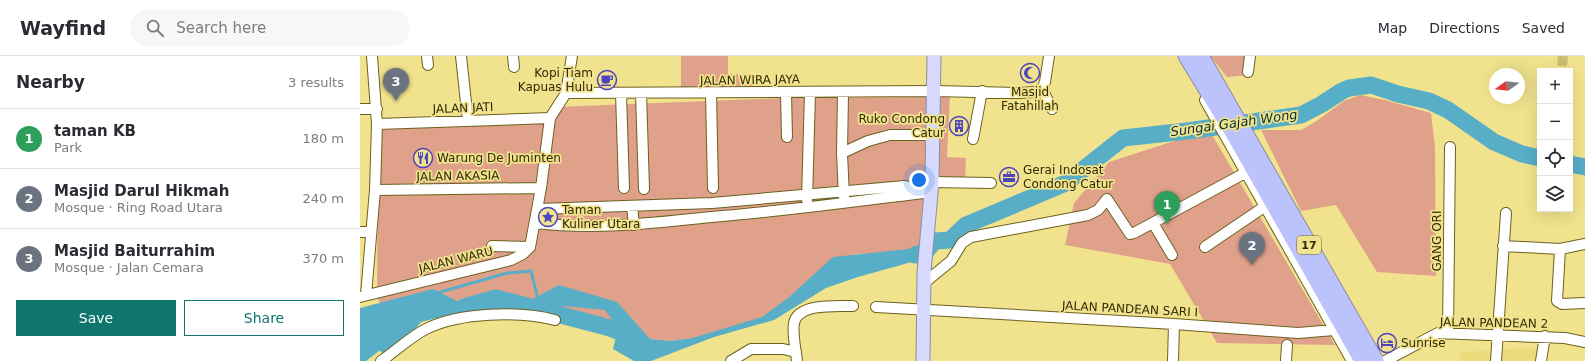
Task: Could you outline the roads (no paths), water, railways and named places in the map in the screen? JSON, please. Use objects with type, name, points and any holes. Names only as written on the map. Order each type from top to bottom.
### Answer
[{"type":"highway","name":"17","points":[[1194,57],[1376,361]]},
{"type":"highway","name":"17","points":[[1237,131],[1362,361]]},
{"type":"main road","points":[[923,361],[924,277],[930,212],[934,56]]},
{"type":"street","points":[[363,296],[375,190],[377,109],[372,56]]},
{"type":"street","points":[[462,56],[468,121]]},
{"type":"street","points":[[513,56],[514,67]]},
{"type":"street","points":[[492,246],[530,248],[536,223],[550,118],[566,93],[572,56]]},
{"type":"street","points":[[1050,56],[1045,82],[1042,88],[1052,109]]},
{"type":"street","points":[[1248,72],[1250,56]]},
{"type":"street","name":"JALAN WIRA JAYA","points":[[566,93],[711,94],[934,91],[1019,93],[1035,92],[1042,88]]},
{"type":"street","points":[[973,139],[982,91]]},
{"type":"street","points":[[807,208],[810,92]]},
{"type":"street","points":[[843,92],[842,153],[845,203]]},
{"type":"street","points":[[621,93],[624,188]]},
{"type":"street","points":[[641,93],[644,189]]},
{"type":"street","points":[[786,93],[787,137]]},
{"type":"street","points":[[711,94],[713,188]]},
{"type":"street","points":[[360,109],[377,109]]},
{"type":"street","name":"JALAN JATI","points":[[377,124],[550,118]]},
{"type":"street","points":[[1237,131],[1245,173],[1352,361]]},
{"type":"street","points":[[1237,131],[1385,361]]},
{"type":"street","points":[[842,153],[868,141],[890,135],[933,135]]},
{"type":"street","name":"GANG ORI","points":[[1448,334],[1450,147]]},
{"type":"street","points":[[924,277],[951,261],[962,243],[967,239],[988,233],[1088,215],[1098,210],[1107,199],[1130,234],[1245,173]]},
{"type":"street","points":[[536,223],[588,226],[634,225],[807,208],[912,194],[931,187],[991,183]]},
{"type":"street","points":[[538,209],[712,203],[758,200],[844,190],[904,186],[909,187],[912,194]]},
{"type":"street","name":"JALAN AKASIA","points":[[375,190],[541,188]]},
{"type":"street","points":[[758,200],[760,213]]},
{"type":"street","points":[[712,203],[712,217]]},
{"type":"street","points":[[632,206],[634,225]]},
{"type":"street","points":[[1205,246],[1264,207]]},
{"type":"street","points":[[1496,361],[1506,213]]},
{"type":"street","points":[[1153,223],[1172,255]]},
{"type":"street","points":[[360,232],[371,232]]},
{"type":"street","points":[[1503,246],[1560,249],[1585,244]]},
{"type":"street","name":"JALAN WARU","points":[[363,296],[511,260],[523,254],[530,248]]},
{"type":"street","points":[[1560,249],[1557,301],[1562,304],[1585,303]]},
{"type":"street","points":[[796,356],[794,324],[796,318],[814,307],[853,306]]},
{"type":"street","name":"JALAN PANDEAN SARI I","points":[[876,307],[1174,324],[1298,334],[1334,330]]},
{"type":"street","points":[[381,361],[426,330],[442,323],[497,314],[525,314],[555,320]]},
{"type":"street","points":[[1173,361],[1174,324]]},
{"type":"street","name":"JALAN PANDEAN 2","points":[[1385,361],[1438,333],[1498,336],[1545,336],[1585,342]]},
{"type":"street","points":[[1541,361],[1545,336]]},
{"type":"street","points":[[1286,361],[1287,345]]},
{"type":"street","points":[[731,361],[750,348],[783,349],[796,356]]},
{"type":"water","points":[[937,246],[933,256],[858,277],[826,288],[774,320],[714,337],[651,361],[634,361],[613,349],[618,328],[605,310],[563,306],[519,312],[472,309],[421,322],[405,342],[386,356],[370,342],[360,352],[360,308],[433,289],[459,302],[489,301],[525,303],[559,285],[617,302],[650,339],[670,341],[692,338],[762,317],[788,298],[833,257]]},
{"type":"waterway","name":"Sungai Gajah Wong","points":[[915,255],[925,252],[935,241],[950,240],[966,225],[1066,183],[1123,138],[1187,131],[1301,115],[1349,88],[1371,85],[1398,94],[1429,101],[1448,110],[1494,142],[1522,154],[1537,157]]},
{"type":"waterway","name":"Sungai Gajah Wong","points":[[1573,165],[1585,167]]},
{"type":"waterway","points":[[437,293],[507,273],[531,271],[538,299]]},
{"type":"waterway","points":[[464,307],[496,298],[610,328],[638,339]]},
{"type":"waterway","points":[[360,355],[392,330]]},
{"type":"tunnel","points":[[1562,66],[1563,56]]},
{"type":"place","name":"Masjid Fatahillah","points":[[1030,73]]},
{"type":"place","name":"Kopi Tiam Kapuas Hulu","points":[[607,80]]},
{"type":"place","name":"Masjid Baiturrahim","points":[[396,101]]},
{"type":"place","name":"Ruko Condong Catur","points":[[959,126]]},
{"type":"place","name":"Warung De Juminten","points":[[423,158]]},
{"type":"place","name":"Gerai Indosat Condong Catur","points":[[1009,177]]},
{"type":"place","name":"Taman Kuliner Utara","points":[[548,217]]},
{"type":"place","name":"taman KB","points":[[1167,224]]},
{"type":"place","name":"Masjid Darul Hikmah","points":[[1252,265]]},
{"type":"place","name":"Sunrise","points":[[1387,343]]}]
